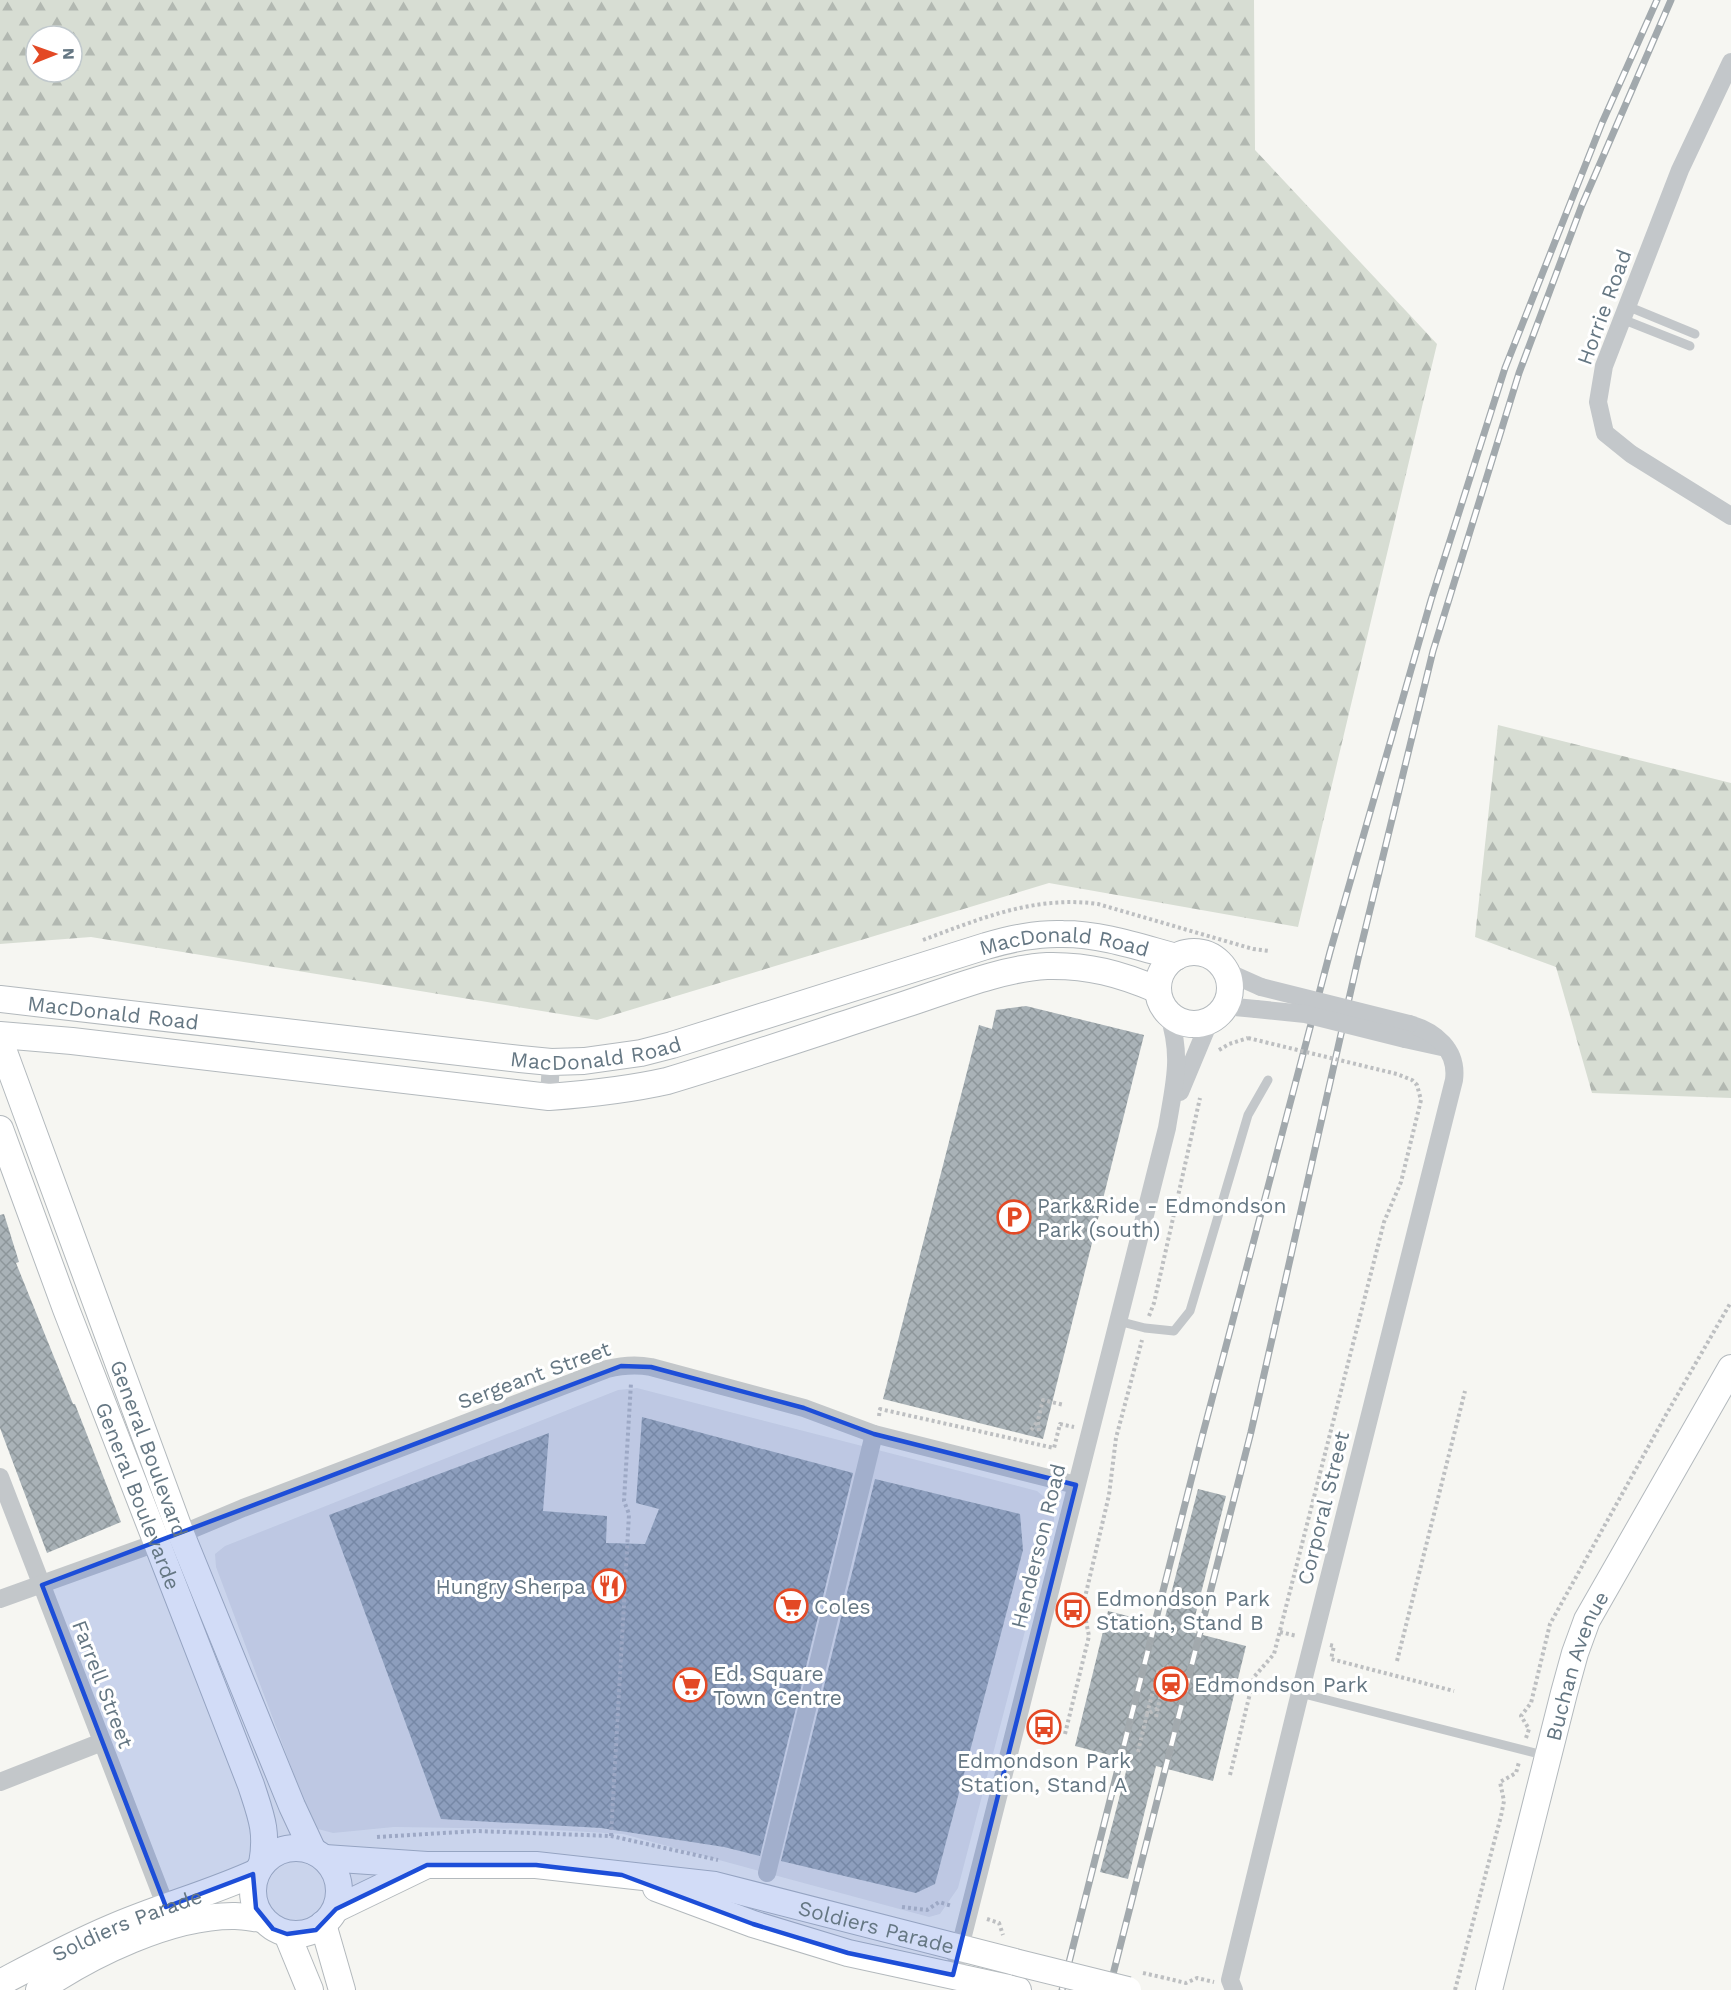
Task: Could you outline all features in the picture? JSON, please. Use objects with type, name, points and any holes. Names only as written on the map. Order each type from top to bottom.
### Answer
[{"type":"street","name":"Horrie Road","points":[[1731,62],[1680,170],[1604,366],[1598,402],[1605,433],[1631,454],[1731,516]]},
{"type":"street","name":"MacDonald Road","points":[[0,999],[551,1062],[610,1059],[672,1045],[986,946],[1036,935],[1087,935],[1176,957]]},
{"type":"street","points":[[1191,952],[1208,955],[1215,959],[1225,971],[1261,987],[1407,1031],[1305,1014],[1256,1009],[1217,1013],[1191,1024],[1178,1020],[1168,1013],[1162,1005],[1158,990],[1162,971],[1168,963],[1176,957],[1191,952]]},
{"type":"street","name":"MacDonald Road","points":[[0,1035],[72,1041],[549,1096],[635,1089],[667,1081],[930,996],[1023,969],[1046,966],[1085,967],[1130,978],[1158,990]]},
{"type":"street","points":[[1217,1013],[1229,993],[1225,971]]},
{"type":"street","name":"Henderson Road","points":[[952,1978],[1167,1128],[1177,1056],[1174,1031],[1168,1013]]},
{"type":"street","name":"Henderson Road","points":[[1167,1128],[1217,1013]]},
{"type":"street","name":"Corporal Street","points":[[1226,1987],[1455,1071],[1454,1062],[1446,1048],[1407,1031]]},
{"type":"street","name":"General Boulevard","points":[[0,1041],[181,1534],[292,1806],[319,1854]]},
{"type":"street","points":[[549,1096],[551,1062]]},
{"type":"street","name":"General Boulevarde","points":[[0,1129],[155,1542],[251,1785],[266,1843],[259,1868]]},
{"type":"street","name":"Sergeant Street","points":[[0,1599],[181,1534],[607,1368],[632,1365],[651,1367],[804,1408],[874,1434],[1076,1485]]},
{"type":"street","name":"Buchan Avenue","points":[[1489,1990],[1575,1653],[1587,1620],[1731,1368]]},
{"type":"street","points":[[123,1376],[130,1427],[161,1508],[161,1530],[155,1542]]},
{"type":"street","points":[[767,1873],[874,1434]]},
{"type":"street","name":"Farrell Street","points":[[0,1477],[166,1907]]},
{"type":"street","points":[[0,1782],[102,1742]]},
{"type":"street","points":[[299,1847],[319,1854],[333,1869],[338,1882],[339,1896],[330,1917],[316,1930],[302,1935],[287,1934],[273,1929],[262,1919],[252,1897],[253,1884],[259,1868],[272,1854],[285,1849],[299,1847]]},
{"type":"street","name":"Soldiers Parade","points":[[319,1854],[427,1865],[536,1865],[716,1885],[1128,1990]]},
{"type":"street","name":"Soldiers Parade","points":[[330,1917],[427,1865]]},
{"type":"street","name":"Soldiers Parade","points":[[1,1987],[50,1957],[111,1928],[220,1888],[259,1868]]},
{"type":"street","name":"Soldiers Parade","points":[[622,1875],[753,1924],[827,1947],[952,1978],[1013,1989]]},
{"type":"street","name":"Soldiers Parade","points":[[39,1990],[90,1959],[135,1939],[174,1926],[218,1917],[262,1919]]},
{"type":"street","points":[[330,1917],[342,1990]]},
{"type":"street","points":[[287,1934],[310,1990]]},
{"type":"street","points":[[23,1990],[67,1961],[90,1959]]},
{"type":"lane","points":[[1625,312],[1695,334]]},
{"type":"lane","points":[[1625,312],[1690,346]]},
{"type":"lane","points":[[1118,1322],[1174,1331],[1190,1311],[1248,1115],[1268,1080]]},
{"type":"lane","points":[[1300,1693],[1548,1756]]},
{"type":"path","points":[[922,940],[985,916],[1017,907],[1079,902],[1098,904],[1253,949],[1269,951]]},
{"type":"path","points":[[1214,1057],[1229,1044],[1248,1038],[1396,1074],[1412,1080],[1417,1085],[1421,1100],[1401,1182],[1384,1222],[1274,1654],[1254,1677],[1230,1775]]},
{"type":"path","points":[[1065,1734],[1089,1636],[1083,1606],[1109,1495],[1116,1438],[1144,1328],[1154,1303],[1202,1087]]},
{"type":"path","points":[[1521,1716],[1531,1702],[1550,1624],[1672,1403],[1731,1302]]},
{"type":"path","points":[[611,1836],[629,1514],[624,1501],[632,1365]]},
{"type":"path","points":[[1397,1661],[1465,1391]]},
{"type":"path","points":[[1039,1431],[1038,1420],[1043,1400],[1064,1405]]},
{"type":"path","points":[[874,1434],[880,1409],[1054,1448]]},
{"type":"path","points":[[1031,1430],[1038,1420]]},
{"type":"path","points":[[1280,1632],[1334,1646],[1331,1659],[1454,1691]]},
{"type":"path","points":[[1138,1752],[1158,1672],[1169,1666]]},
{"type":"path","points":[[1156,1717],[1162,1690]]},
{"type":"path","points":[[1147,1714],[1158,1708]]},
{"type":"path","points":[[1455,1990],[1501,1816],[1504,1801],[1500,1782]]},
{"type":"path","points":[[1161,1977],[1186,1983],[1197,1978]]},
{"type":"highlighted area","points":[[621,1366],[651,1367],[804,1408],[874,1434],[1076,1485],[953,1975],[848,1953],[753,1924],[622,1875],[536,1865],[427,1865],[336,1909],[316,1930],[287,1934],[273,1929],[256,1908],[253,1874],[166,1907],[42,1585]]},
{"type":"shaded area","name":"Ed. Square Town Centre","points":[[637,1388],[1037,1491],[1054,1505],[1054,1520],[958,1888],[940,1914],[929,1917],[623,1834],[536,1829],[394,1827],[333,1833],[314,1828],[216,1567],[215,1554],[225,1546],[618,1390]]},
{"type":"green space","points":[[0,0],[1254,0],[1255,150],[1437,344],[1298,927],[1049,883],[597,1020],[91,937],[0,944]]},
{"type":"green space","points":[[1498,725],[1731,783],[1731,1098],[1592,1093],[1556,967],[1475,937]]},
{"type":"building","name":"Park&Ride - Edmondson Park (south)","points":[[1026,1006],[1144,1035],[1043,1439],[883,1399],[979,1025],[992,1029],[996,1010]]},
{"type":"building","points":[[4,1214],[19,1262],[16,1263],[121,1522],[47,1553],[0,1428],[0,1215]]},
{"type":"building","name":"Ed. Square Town Centre","points":[[642,1417],[853,1473],[760,1856],[724,1847],[601,1828],[441,1819],[329,1515],[549,1433],[543,1511],[607,1516],[606,1543],[645,1544],[659,1509],[636,1503]]},
{"type":"building","points":[[875,1479],[1020,1514],[1023,1550],[935,1884],[916,1893],[781,1861]]},
{"type":"building","points":[[1198,1489],[1226,1496],[1191,1632],[1246,1646],[1213,1781],[1156,1766],[1128,1879],[1100,1872],[1129,1760],[1075,1746],[1108,1611],[1163,1625]]},
{"type":"railway","points":[[1062,1990],[1202,1437],[1330,952],[1431,600],[1505,368],[1602,123],[1657,0]]},
{"type":"railway","points":[[1109,1990],[1251,1432],[1358,959],[1433,651],[1519,373],[1582,205],[1671,0]]},
{"type":"place","name":"Park&Ride - Edmondson Park (south)","points":[[1014,1217]]},
{"type":"place","name":"Hungry Sherpa","points":[[609,1586]]},
{"type":"place","name":"Coles","points":[[791,1606]]},
{"type":"place","name":"Edmondson Park Station, Stand B","points":[[1073,1610]]},
{"type":"place","name":"Edmondson Park","points":[[1171,1684]]},
{"type":"place","name":"Ed. Square Town Centre","points":[[690,1685]]},
{"type":"place","name":"Edmondson Park Station, Stand A","points":[[1044,1727]]}]
